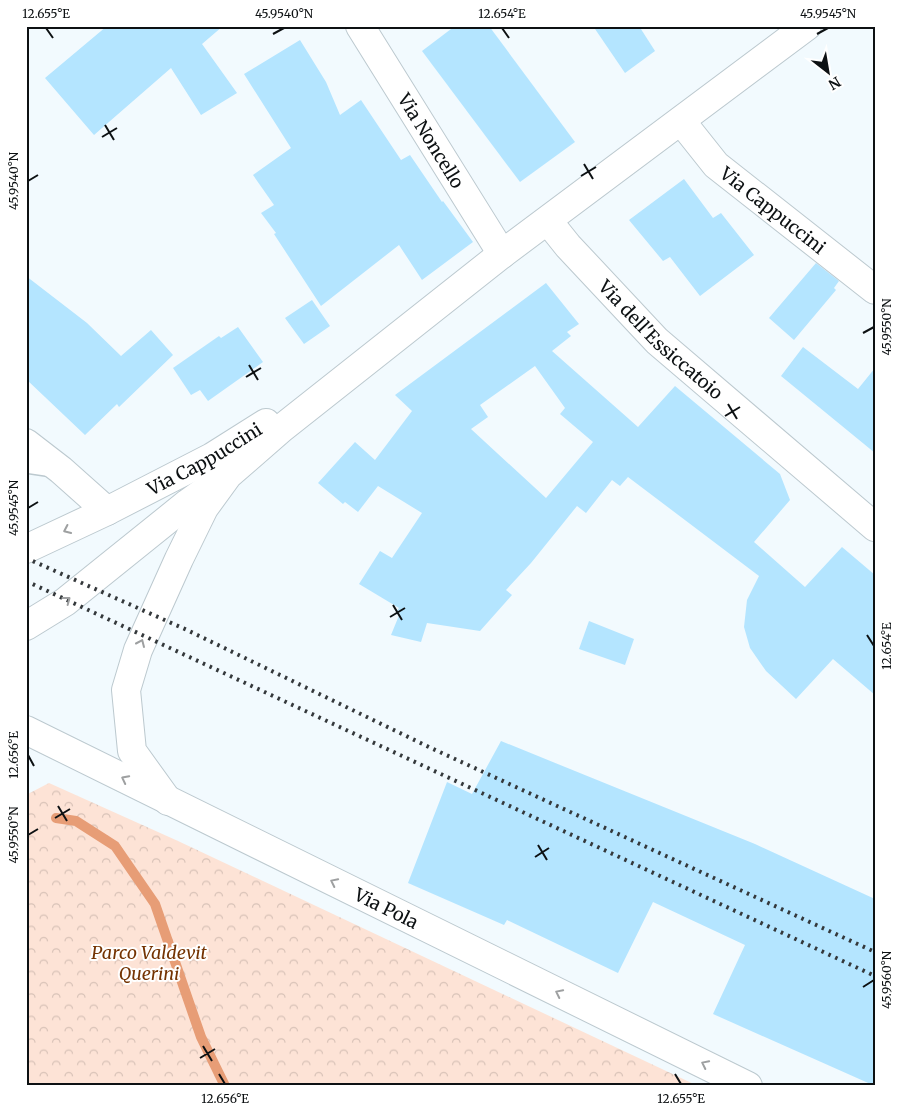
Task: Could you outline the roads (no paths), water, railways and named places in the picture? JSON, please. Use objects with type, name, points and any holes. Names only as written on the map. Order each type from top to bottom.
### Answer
[{"type":"main road","name":"Via Noncello","points":[[360,26],[502,254]]},
{"type":"main road","name":"Via Cappuccini","points":[[26,626],[65,602],[188,503],[228,475],[282,428],[502,254],[806,26]]},
{"type":"main road","name":"Via Cappuccini","points":[[681,121],[716,165],[875,290]]},
{"type":"main road","name":"Via dell'Essiccatoio","points":[[548,221],[568,246],[657,341],[875,527]]},
{"type":"main road","name":"Via Cappuccini","points":[[26,549],[212,458],[374,354]]},
{"type":"main road","points":[[26,443],[62,470],[107,511]]},
{"type":"main road","name":"Via Cappuccini","points":[[168,801],[132,751],[126,690],[138,650],[175,568],[204,508],[228,475]]},
{"type":"main road","name":"Via Pola","points":[[26,730],[748,1086]]},
{"type":"lane","points":[[26,465],[62,470]]},
{"type":"waterway","points":[[56,818],[76,821],[115,846],[155,904],[201,1037],[225,1086]]},
{"type":"railway","points":[[26,558],[187,630],[431,748],[875,952]]},
{"type":"railway","points":[[26,581],[875,976]]},
{"type":"park label","name":"Parco Valdevit Querini","points":[[149,962]]}]
